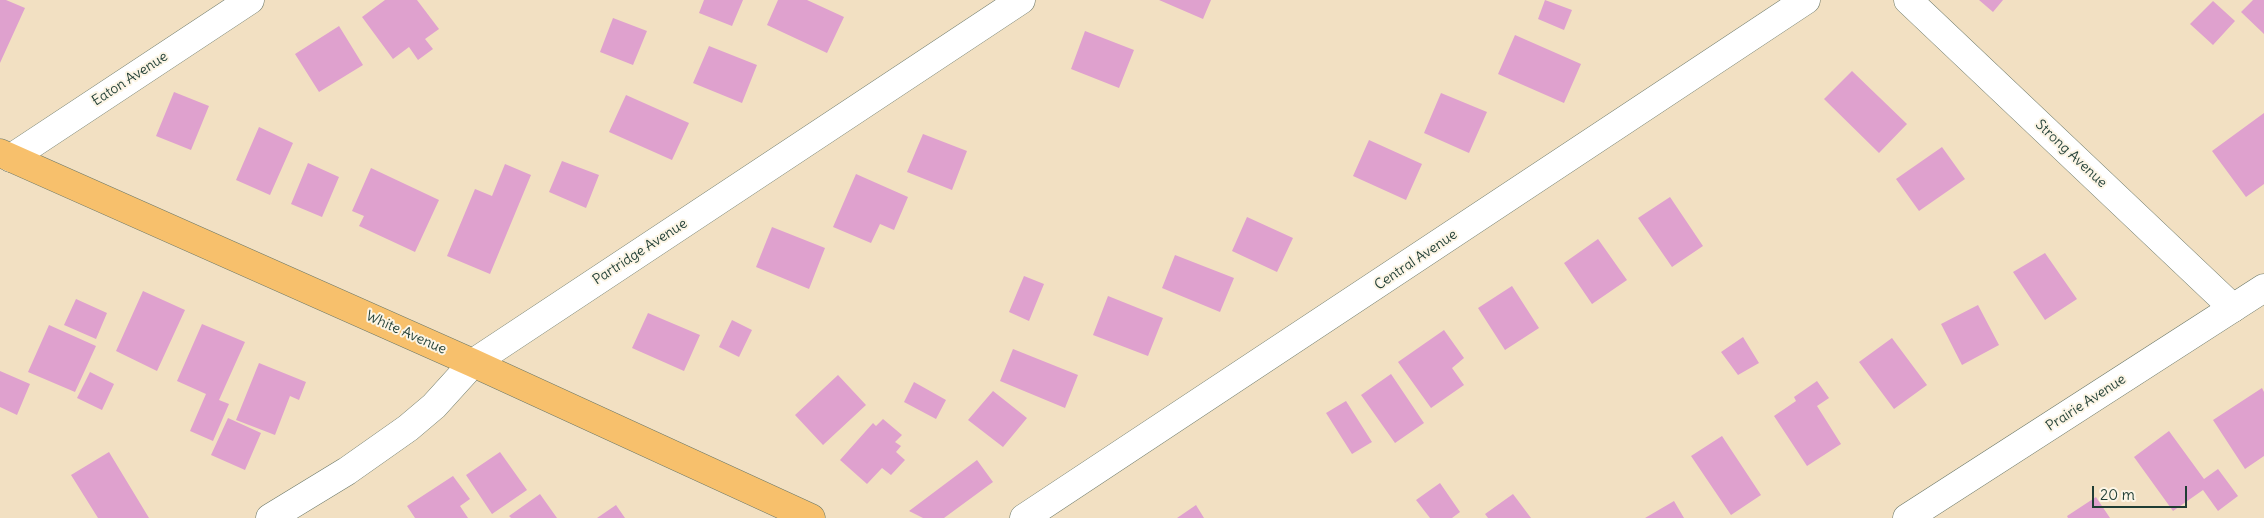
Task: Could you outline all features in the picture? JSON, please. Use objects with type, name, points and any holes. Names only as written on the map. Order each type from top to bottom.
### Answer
[{"type":"main road","name":"White Avenue","points":[[5,156],[473,363],[810,518]]},
{"type":"street","name":"Eaton Avenue","points":[[5,156],[250,0]]},
{"type":"street","name":"Partridge Avenue","points":[[270,518],[347,471],[408,428],[434,406],[473,363],[1021,0]]},
{"type":"street","name":"Central Avenue","points":[[1024,518],[1806,0]]},
{"type":"street","name":"Strong Avenue","points":[[1908,0],[2233,308]]},
{"type":"street","name":"Prairie Avenue","points":[[1907,518],[2264,288]]},
{"type":"building","points":[[0,0],[6,0],[25,8],[0,63]]},
{"type":"building","points":[[385,0],[417,0],[439,29],[425,39],[433,49],[418,60],[409,47],[393,59],[362,17]]},
{"type":"building","points":[[704,0],[743,0],[732,26],[699,13]]},
{"type":"building","points":[[778,0],[807,0],[844,17],[827,53],[767,25]]},
{"type":"building","points":[[1159,0],[1211,0],[1203,19]]},
{"type":"building","points":[[1545,0],[1572,10],[1564,30],[1538,19]]},
{"type":"building","points":[[1979,0],[2003,0],[1993,12]]},
{"type":"building","points":[[2253,0],[2264,0],[2264,34],[2241,12]]},
{"type":"building","points":[[2213,1],[2235,21],[2213,45],[2190,24]]},
{"type":"building","points":[[613,18],[647,31],[633,65],[600,52]]},
{"type":"building","points":[[339,26],[363,65],[319,92],[295,54]]},
{"type":"building","points":[[1085,31],[1134,50],[1119,88],[1071,69]]},
{"type":"building","points":[[1515,35],[1581,64],[1564,103],[1498,74]]},
{"type":"building","points":[[709,46],[757,65],[742,103],[693,83]]},
{"type":"building","points":[[1852,71],[1907,124],[1879,153],[1824,99]]},
{"type":"building","points":[[174,92],[209,106],[191,150],[156,136]]},
{"type":"building","points":[[1441,93],[1487,112],[1469,153],[1424,133]]},
{"type":"building","points":[[626,95],[689,123],[672,160],[609,132]]},
{"type":"building","points":[[2264,113],[2264,184],[2246,197],[2212,151]]},
{"type":"building","points":[[259,127],[293,143],[270,195],[236,180]]},
{"type":"building","points":[[923,134],[967,151],[952,190],[907,172]]},
{"type":"building","points":[[1369,140],[1422,164],[1406,200],[1353,176]]},
{"type":"building","points":[[1942,147],[1965,179],[1919,211],[1896,179]]},
{"type":"building","points":[[562,161],[599,175],[586,208],[549,192]]},
{"type":"building","points":[[308,163],[339,177],[322,217],[291,204]]},
{"type":"building","points":[[505,164],[531,175],[490,274],[447,256],[475,189],[492,196]]},
{"type":"building","points":[[371,168],[439,200],[415,252],[359,226],[364,216],[352,211]]},
{"type":"building","points":[[856,174],[908,197],[894,230],[880,224],[871,243],[833,227]]},
{"type":"building","points":[[1670,197],[1703,246],[1672,267],[1638,218]]},
{"type":"building","points":[[1247,217],[1293,238],[1277,272],[1232,251]]},
{"type":"building","points":[[772,227],[825,248],[809,289],[756,267]]},
{"type":"building","points":[[1598,239],[1627,280],[1592,304],[1564,263]]},
{"type":"building","points":[[2045,253],[2077,299],[2045,320],[2013,272]]},
{"type":"building","points":[[1175,255],[1234,278],[1220,312],[1162,288]]},
{"type":"building","points":[[1024,276],[1044,284],[1029,321],[1009,312]]},
{"type":"building","points":[[1512,286],[1539,328],[1505,350],[1478,308]]},
{"type":"building","points":[[143,291],[185,310],[157,371],[116,351]]},
{"type":"building","points":[[1108,296],[1163,318],[1148,356],[1093,335]]},
{"type":"building","points":[[76,299],[107,313],[96,339],[64,325]]},
{"type":"building","points":[[1978,305],[1999,345],[1962,365],[1941,324]]},
{"type":"building","points":[[648,313],[700,335],[684,371],[632,348]]},
{"type":"building","points":[[732,320],[752,330],[739,357],[719,347]]},
{"type":"building","points":[[202,324],[245,342],[219,400],[229,404],[213,441],[190,431],[206,394],[177,381]]},
{"type":"building","points":[[49,325],[96,346],[75,392],[28,372]]},
{"type":"building","points":[[1444,330],[1464,358],[1452,368],[1464,385],[1431,408],[1398,362]]},
{"type":"building","points":[[1743,337],[1759,363],[1738,375],[1721,352]]},
{"type":"building","points":[[1892,338],[1927,385],[1894,409],[1859,362]]},
{"type":"building","points":[[1013,349],[1078,375],[1065,408],[1000,381]]},
{"type":"building","points":[[259,363],[306,382],[299,400],[290,396],[275,435],[236,420]]},
{"type":"building","points":[[0,371],[30,384],[17,415],[0,407]]},
{"type":"building","points":[[90,372],[114,384],[102,410],[77,398]]},
{"type":"building","points":[[1391,374],[1424,423],[1395,443],[1361,395]]},
{"type":"building","points":[[838,375],[866,405],[823,445],[795,415]]},
{"type":"building","points":[[1817,381],[1829,398],[1817,406],[1841,444],[1807,466],[1774,416],[1796,401],[1794,397]]},
{"type":"building","points":[[914,382],[946,400],[936,419],[904,402]]},
{"type":"building","points":[[2262,388],[2264,392],[2264,456],[2245,469],[2213,420]]},
{"type":"building","points":[[993,391],[1027,418],[1003,447],[968,420]]},
{"type":"building","points":[[1346,401],[1372,442],[1352,454],[1326,413]]},
{"type":"building","points":[[228,418],[261,433],[245,470],[211,455]]},
{"type":"building","points":[[883,419],[902,435],[895,442],[901,446],[896,452],[905,460],[891,475],[882,468],[867,484],[840,460],[873,423],[876,426]]},
{"type":"building","points":[[2169,431],[2204,479],[2218,469],[2238,496],[2218,511],[2203,490],[2173,511],[2134,457]]},
{"type":"building","points":[[1722,436],[1761,495],[1731,515],[1691,456]]},
{"type":"building","points":[[109,452],[149,518],[98,518],[71,475]]},
{"type":"building","points":[[500,452],[527,490],[492,514],[466,475]]},
{"type":"building","points":[[977,460],[993,482],[944,518],[923,518],[909,511]]},
{"type":"building","points":[[453,476],[470,499],[460,506],[468,518],[415,518],[407,506]]},
{"type":"building","points":[[1440,483],[1460,512],[1452,518],[1430,518],[1416,500]]},
{"type":"building","points":[[540,494],[557,518],[511,518],[509,516]]},
{"type":"building","points":[[1513,494],[1531,518],[1488,518],[1485,514]]},
{"type":"building","points":[[2096,497],[2110,518],[2068,518],[2067,516]]},
{"type":"building","points":[[1674,501],[1684,518],[1645,518]]},
{"type":"building","points":[[616,505],[625,518],[597,518]]},
{"type":"building","points":[[1196,505],[1204,518],[1177,518]]}]
